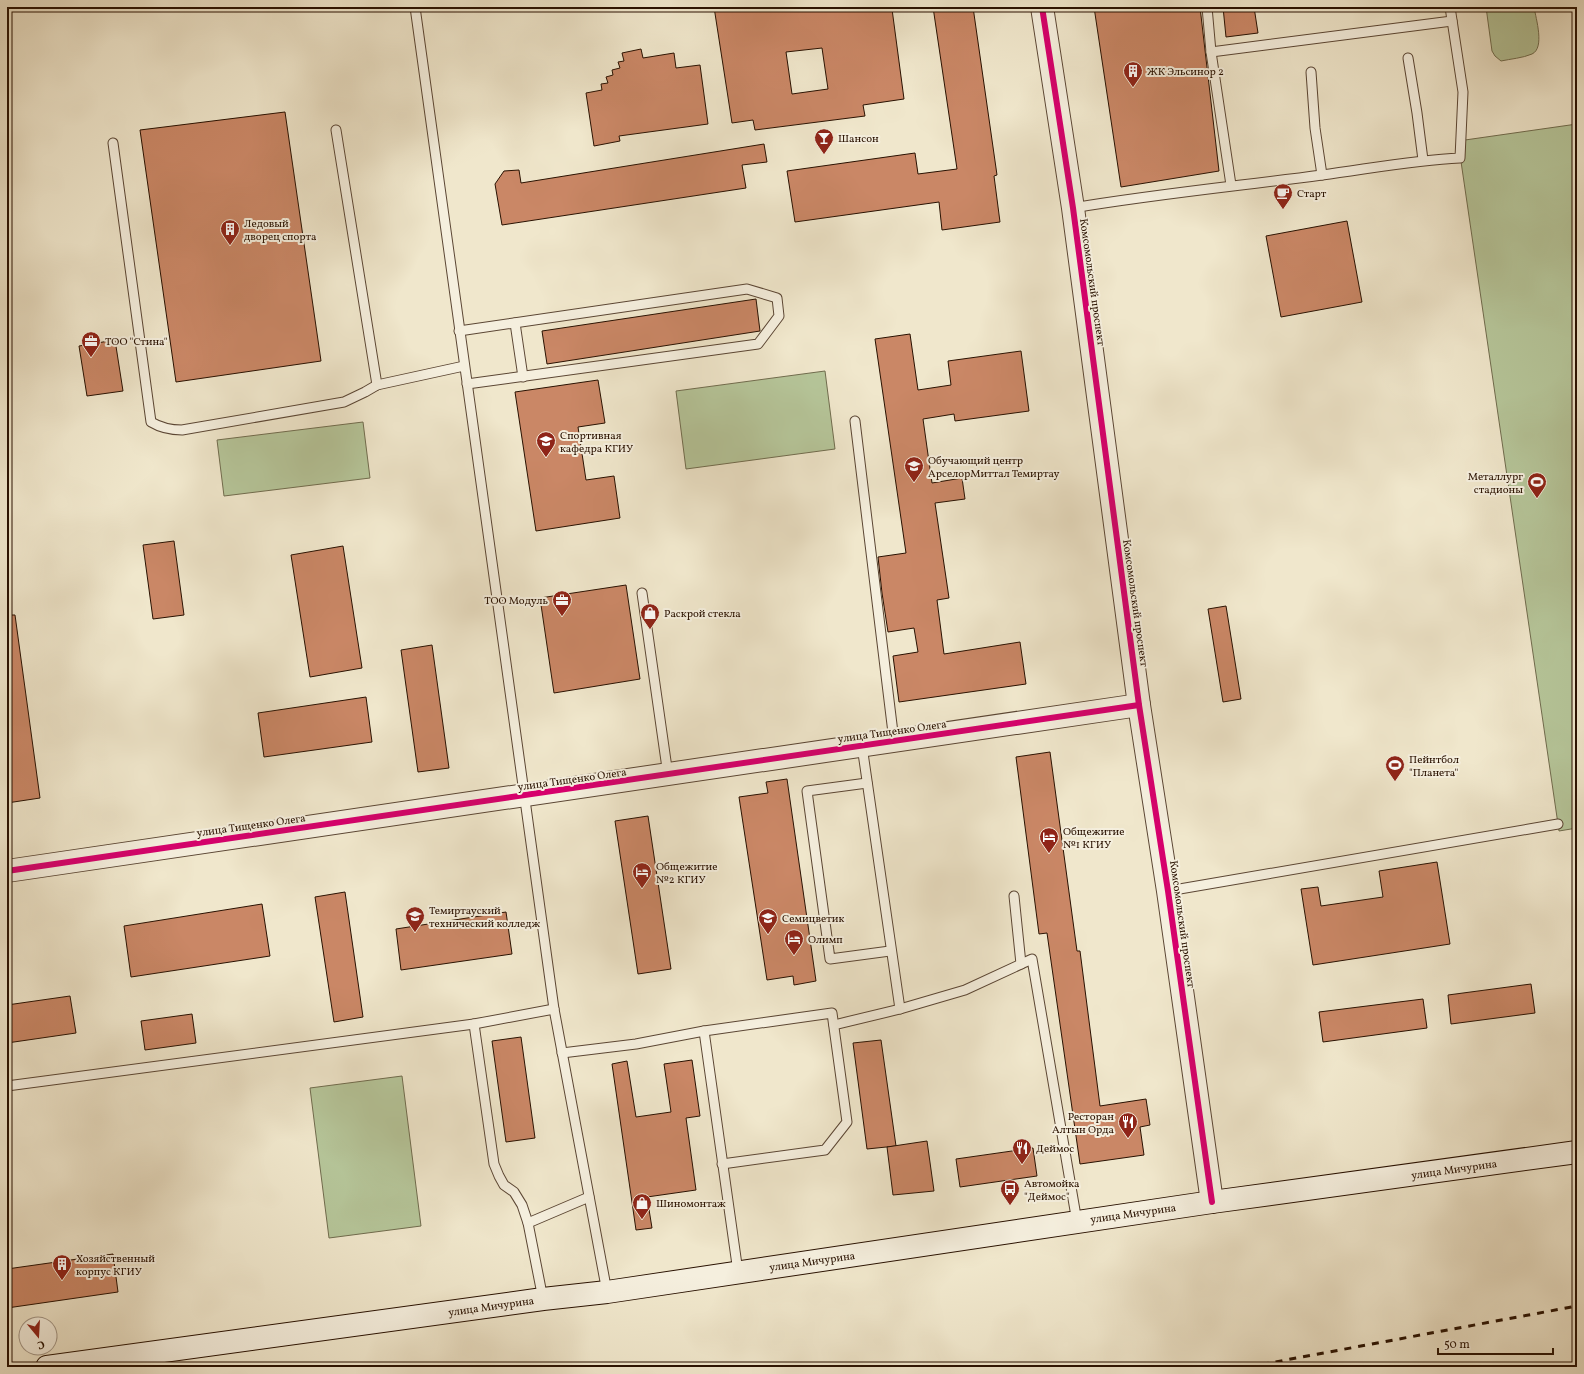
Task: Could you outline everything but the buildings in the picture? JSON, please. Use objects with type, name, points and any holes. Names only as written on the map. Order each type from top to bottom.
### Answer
[{"type":"street","name":"Комсомольский проспект","points":[[1042,7],[1073,208],[1140,705],[1212,1202]]},
{"type":"street","name":"улица Тищенко Олега","points":[[7,870],[668,775],[1140,705]]},
{"type":"street","name":"улица Мичурина","points":[[47,1367],[543,1299],[607,1292],[1212,1202],[1577,1152]]},
{"type":"lane","points":[[414,7],[523,796],[554,1009],[607,1292]]},
{"type":"lane","points":[[1207,7],[1211,52],[1231,185]]},
{"type":"lane","points":[[1073,208],[1231,185],[1322,175],[1423,160],[1460,158],[1463,92],[1450,7]]},
{"type":"lane","points":[[1211,52],[1452,21]]},
{"type":"lane","points":[[1408,58],[1423,160]]},
{"type":"lane","points":[[1311,72],[1315,128],[1322,175]]},
{"type":"lane","points":[[336,130],[377,384]]},
{"type":"lane","points":[[113,143],[151,422],[165,428],[182,430],[344,402],[365,392],[377,384],[464,366]]},
{"type":"lane","points":[[459,331],[747,289],[777,298],[779,316],[758,344],[466,384]]},
{"type":"lane","points":[[515,323],[523,377]]},
{"type":"lane","points":[[855,421],[894,741]]},
{"type":"lane","points":[[642,594],[668,775]]},
{"type":"lane","points":[[862,746],[890,951],[900,1010]]},
{"type":"lane","points":[[867,783],[807,791],[810,814],[830,959],[890,951]]},
{"type":"lane","points":[[1168,890],[1558,824]]},
{"type":"lane","points":[[1014,896],[1021,964]]},
{"type":"lane","points":[[834,1025],[900,1010],[965,990],[1032,959],[1077,1222]]},
{"type":"lane","points":[[7,1086],[474,1024],[554,1009]]},
{"type":"lane","points":[[562,1053],[636,1044],[704,1031],[832,1013],[847,1122],[825,1150],[722,1164]]},
{"type":"lane","points":[[474,1024],[494,1164],[504,1185],[514,1192],[522,1205],[528,1223],[543,1299]]},
{"type":"lane","points":[[704,1031],[738,1272]]},
{"type":"lane","points":[[528,1223],[589,1197]]},
{"type":"green space","points":[[1486,7],[1534,7],[1539,33],[1536,51],[1525,56],[1501,61],[1495,56],[1492,51]]},
{"type":"green space","name":"Металлург стадионы","points":[[1577,124],[1577,828],[1559,831],[1458,141]]},
{"type":"green space","points":[[825,371],[835,449],[686,469],[676,391]]},
{"type":"green space","points":[[363,422],[370,478],[224,496],[217,440]]},
{"type":"green space","points":[[402,1076],[421,1226],[329,1238],[310,1088]]},
{"type":"railway","points":[[1248,1367],[1577,1306]]},
{"type":"cycle path","points":[[1042,7],[1073,208],[1139,705],[1168,891],[1212,1202]]},
{"type":"cycle path","points":[[7,871],[1139,705]]},
{"type":"place","name":"ЖК Эльсинор 2","points":[[1133,88]]},
{"type":"place","name":"Шансон","points":[[824,155]]},
{"type":"place","name":"Старт","points":[[1283,210]]},
{"type":"place","name":"Ледовый дворец спорта","points":[[230,246]]},
{"type":"place","name":"ТОО \"Стина\"","points":[[91,358]]},
{"type":"place","name":"Спортивная кафедра КГИУ","points":[[546,458]]},
{"type":"place","name":"Обучающий центр АрселорМиттал Темиртау","points":[[914,483]]},
{"type":"place","name":"Металлург стадионы","points":[[1537,499]]},
{"type":"place","name":"ТОО Модуль","points":[[562,617]]},
{"type":"place","name":"Раскрой стекла","points":[[650,630]]},
{"type":"place","name":"Пейнтбол \"Планета\"","points":[[1395,782]]},
{"type":"place","name":"Общежитие №1 КГИУ","points":[[1049,854]]},
{"type":"place","name":"Общежитие №2 КГИУ","points":[[642,889]]},
{"type":"place","name":"Темиртауский технический колледж","points":[[415,933]]},
{"type":"place","name":"Семицветик","points":[[768,935]]},
{"type":"place","name":"Олимп","points":[[794,956]]},
{"type":"place","name":"Ресторан Алтын Орда","points":[[1128,1139]]},
{"type":"place","name":"Деймос","points":[[1022,1165]]},
{"type":"place","name":"Автомойка \"Деймос\"","points":[[1010,1206]]},
{"type":"place","name":"Шиномонтаж","points":[[642,1220]]},
{"type":"place","name":"Хозяйственный корпус КГИУ","points":[[62,1281]]}]
